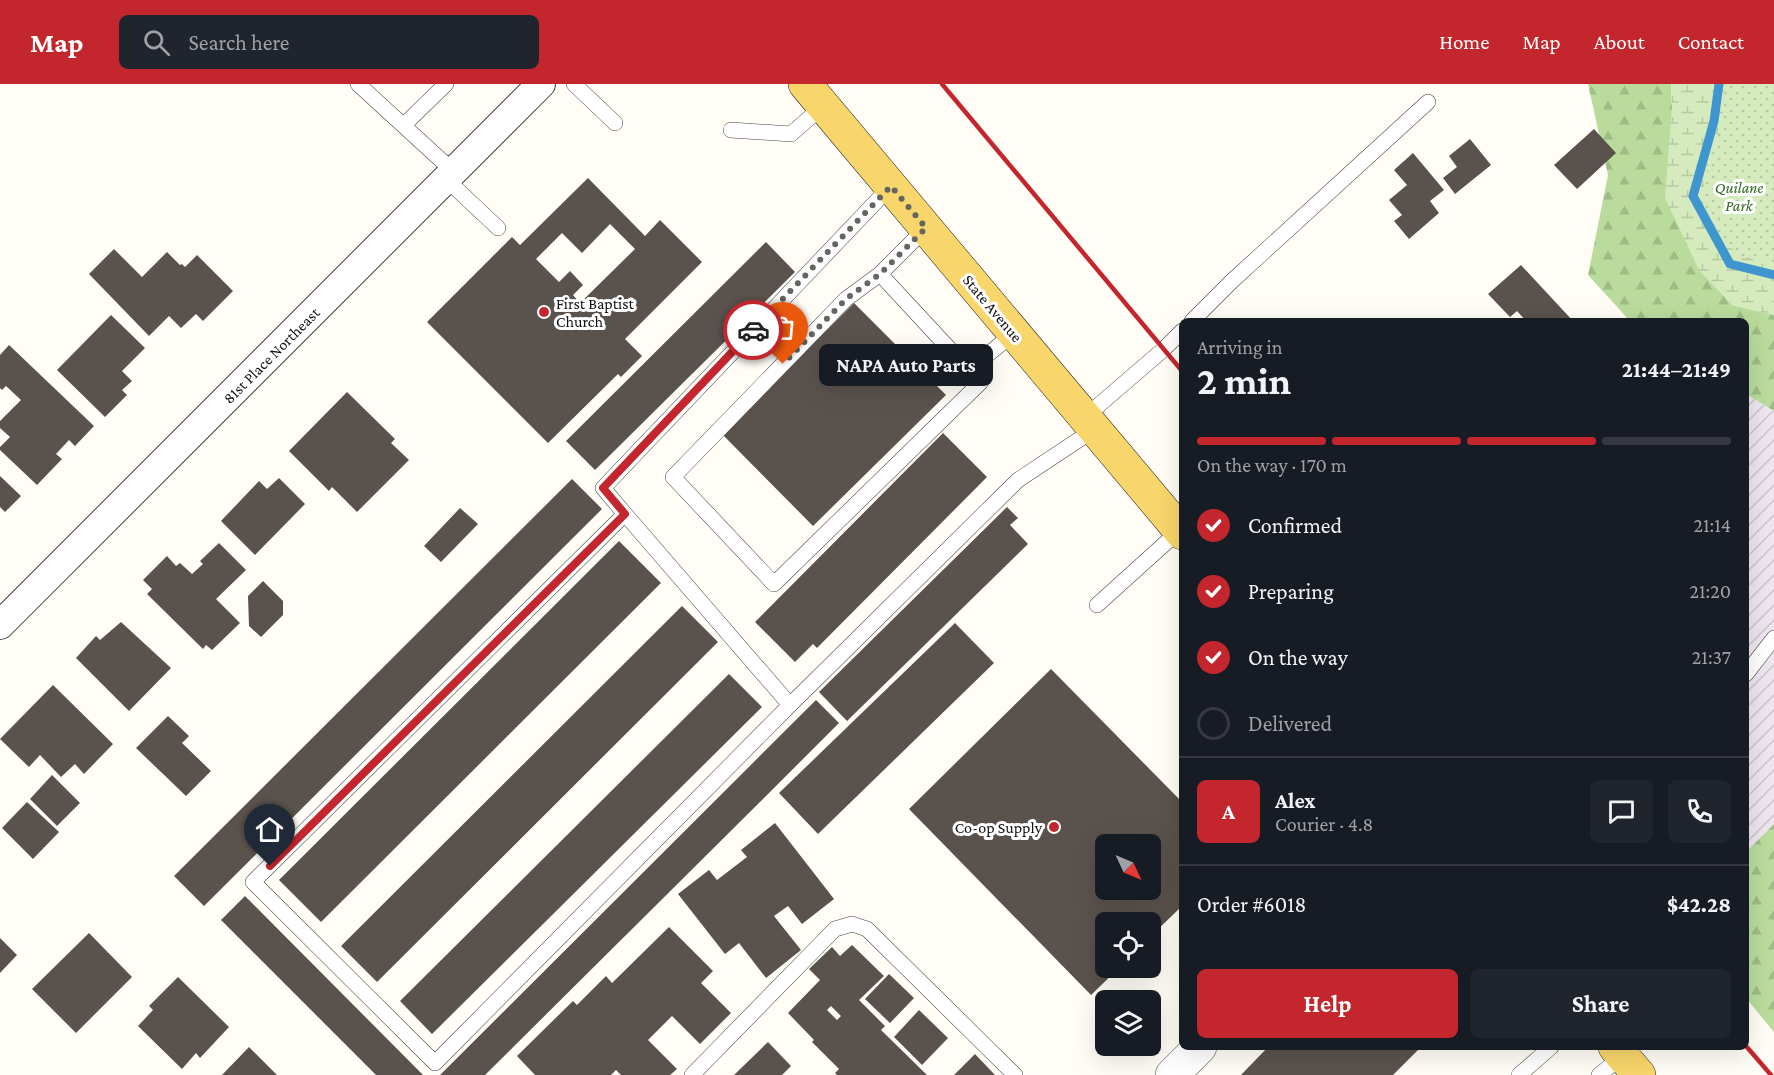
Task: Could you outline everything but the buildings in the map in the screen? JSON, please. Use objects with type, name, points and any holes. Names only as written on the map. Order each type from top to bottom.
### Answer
[{"type":"main road","name":"State Avenue","points":[[814,95],[1179,530]]},
{"type":"street","name":"81st Place Northeast","points":[[0,625],[541,84]]},
{"type":"street","points":[[1173,1075],[1197,1050]]},
{"type":"lane","points":[[358,84],[404,126],[498,228]]},
{"type":"lane","points":[[404,126],[446,84]]},
{"type":"lane","points":[[573,84],[615,123]]},
{"type":"lane","points":[[731,130],[790,134],[814,95]]},
{"type":"lane","points":[[1195,318],[1232,281],[1428,102]]},
{"type":"lane","points":[[790,705],[603,488],[891,186]]},
{"type":"lane","points":[[880,274],[981,382],[774,584],[673,477],[846,299],[880,274],[926,228]]},
{"type":"lane","points":[[969,370],[1014,333]]},
{"type":"lane","points":[[625,514],[253,882],[435,1063],[790,705],[1018,480],[1090,423],[1179,334]]},
{"type":"lane","points":[[1097,605],[1179,534]]},
{"type":"lane","points":[[1749,670],[1774,638]]},
{"type":"lane","points":[[692,1075],[835,929],[852,924],[867,929],[1015,1075]]},
{"type":"lane","points":[[1519,1075],[1548,1050]]},
{"type":"shaded area","points":[[1749,396],[1774,411],[1774,824],[1749,849]]},
{"type":"green space","points":[[1588,84],[1671,84],[1672,106],[1732,305],[1774,315],[1774,411],[1749,396],[1749,318],[1627,318],[1588,275],[1608,175]]},
{"type":"green space","points":[[1671,84],[1774,84],[1774,315],[1732,305],[1699,270],[1665,198],[1672,106]]},
{"type":"green space","name":"Quilane Park","points":[[1725,84],[1774,84],[1774,262],[1741,256],[1717,236],[1702,214],[1705,178],[1722,120]]},
{"type":"green space","points":[[1774,824],[1774,1032],[1749,1002],[1749,849]]},
{"type":"waterway","points":[[1719,84],[1714,121],[1693,196],[1730,264],[1774,275]]},
{"type":"railway","points":[[942,84],[1179,367]]},
{"type":"railway","points":[[1749,1049],[1771,1075]]},
{"type":"way so far","points":[[753,330],[891,186],[926,228],[880,274],[846,299],[783,364]]},
{"type":"place","name":"First Baptist Church","points":[[544,312]]},
{"type":"place","name":"NAPA Auto Parts","points":[[783,364]]},
{"type":"place","name":"Co-op Supply","points":[[1054,827]]},
{"type":"route","points":[[270,866],[625,514],[603,488],[753,330]]}]
